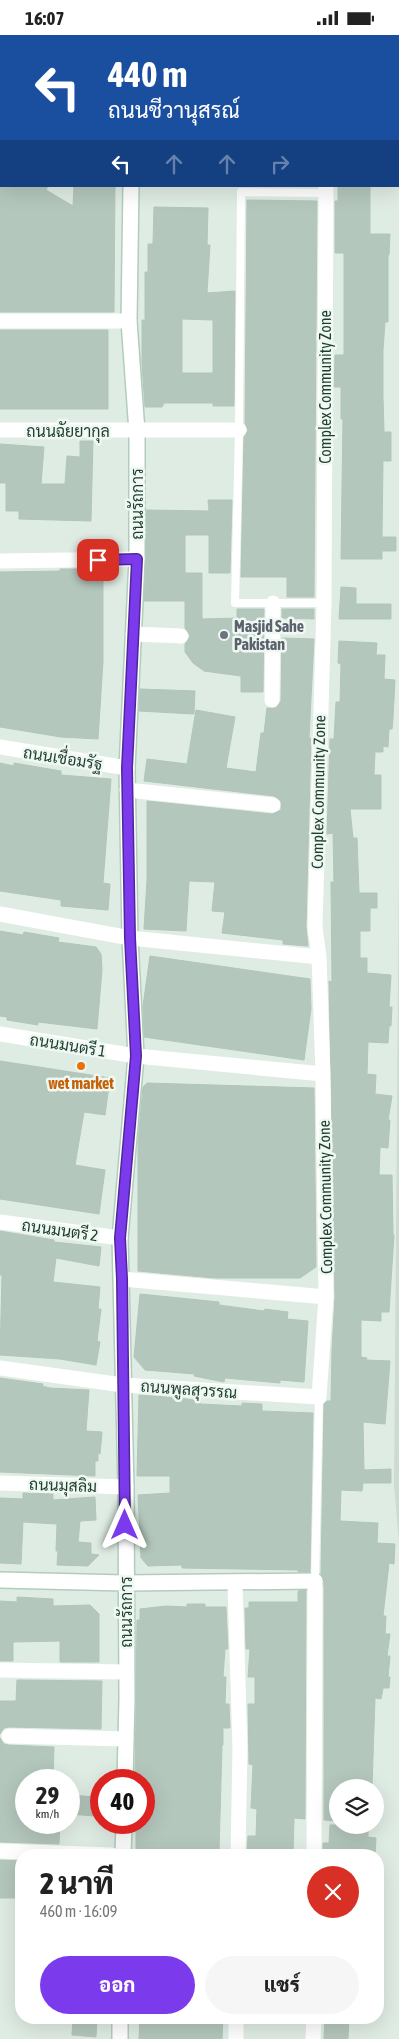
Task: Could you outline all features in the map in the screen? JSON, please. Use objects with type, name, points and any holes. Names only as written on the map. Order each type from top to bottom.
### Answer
[{"type":"street","name":"ถนนรัถการ","points":[[125,1769],[126,1487],[120,1238],[136,1056],[130,938],[127,790],[137,559],[137,432],[129,321],[131,187]]},
{"type":"street","name":"Complex Community Zone","points":[[319,1397],[326,1297],[323,1073],[319,957],[315,927],[324,603],[326,190]]},
{"type":"street","points":[[0,321],[129,321]]},
{"type":"street","name":"ถนนฉัยยากุล","points":[[0,431],[137,432],[239,430]]},
{"type":"street","points":[[0,561],[137,559]]},
{"type":"street","points":[[272,700],[273,603]]},
{"type":"street","points":[[133,634],[181,636]]},
{"type":"street","name":"ถนนเชื่อมรัฐ","points":[[0,747],[127,768]]},
{"type":"street","points":[[127,790],[273,805]]},
{"type":"street","points":[[0,914],[130,938],[319,957]]},
{"type":"street","name":"ถนนมนตรี 1","points":[[0,1034],[136,1056],[323,1073]]},
{"type":"street","name":"ถนนมนตรี 2","points":[[0,1222],[120,1238]]},
{"type":"street","points":[[122,1279],[326,1297]]},
{"type":"street","name":"ถนนพูลสุวรรณ","points":[[0,1368],[123,1385],[319,1397]]},
{"type":"street","name":"ถนนมุสลิม","points":[[0,1483],[126,1487]]},
{"type":"street","points":[[0,1580],[125,1583],[315,1581],[314,1849]]},
{"type":"street","points":[[235,1583],[240,1749],[238,1849]]},
{"type":"street","points":[[0,1670],[126,1673]]},
{"type":"street","points":[[9,1736],[126,1739]]},
{"type":"street","points":[[123,1849],[124,1834]]},
{"type":"street","points":[[0,1851],[15,1852]]},
{"type":"street","points":[[120,2024],[120,2039]]},
{"type":"street","points":[[236,2024],[236,2039]]},
{"type":"street","points":[[314,2024],[314,2039]]},
{"type":"lane","points":[[324,603],[235,603],[241,192],[326,190]]},
{"type":"lane","points":[[315,1581],[319,1397]]},
{"type":"shaded area","points":[[399,862],[399,1543],[394,1485]]},
{"type":"building","points":[[0,187],[48,187],[46,190],[73,206],[74,187],[115,187],[114,312],[0,312]]},
{"type":"building","points":[[338,187],[370,187],[370,234],[390,234],[388,255],[388,322],[385,322],[383,350],[383,397],[384,432],[391,432],[391,461],[383,461],[382,537],[396,537],[396,551],[382,551],[382,559],[341,559],[343,419],[341,419],[341,387],[334,387],[335,355],[344,355],[344,253],[335,253],[335,201],[338,201]]},
{"type":"building","points":[[247,200],[317,201],[314,597],[287,597],[287,577],[241,577],[244,437],[248,430],[245,423]]},
{"type":"building","points":[[154,207],[208,208],[207,245],[210,245],[207,293],[235,291],[234,406],[213,406],[213,403],[164,403],[162,407],[145,407],[142,364],[142,320],[145,320],[145,272],[148,272],[148,244],[153,244]],"holes":[[[182,319],[213,320],[213,373],[182,373]]]},
{"type":"building","points":[[0,330],[108,330],[108,409],[0,409]]},
{"type":"building","points":[[80,441],[93,441],[91,521],[19,519],[19,511],[6,511],[6,483],[0,483],[0,444],[44,447],[41,484],[65,484],[67,456],[80,457]]},
{"type":"building","points":[[208,500],[232,500],[230,573],[209,573],[209,535],[185,535],[185,573],[202,573],[202,619],[237,618],[237,609],[264,609],[263,692],[241,692],[241,676],[204,671],[193,663],[185,652],[185,644],[190,636],[185,628],[185,601],[144,601],[146,510],[209,511]]},
{"type":"building","points":[[60,569],[103,569],[103,661],[98,739],[61,737],[0,727],[0,572],[60,571]]},
{"type":"building","points":[[341,587],[356,588],[356,604],[391,604],[391,619],[339,619]]},
{"type":"building","points":[[282,609],[314,609],[314,619],[282,618]]},
{"type":"building","points":[[282,638],[314,639],[309,738],[311,738],[306,927],[308,946],[283,944],[283,940],[222,933],[225,912],[212,911],[215,882],[189,881],[186,931],[144,929],[147,880],[147,801],[272,814],[281,810],[281,801],[274,796],[144,781],[147,759],[187,764],[196,710],[235,717],[226,768],[256,772],[261,733],[264,733],[267,708],[276,708],[281,701]]},
{"type":"building","points":[[339,641],[377,643],[376,655],[385,655],[384,679],[395,680],[392,729],[389,729],[388,747],[383,746],[383,752],[375,752],[374,775],[381,775],[381,809],[350,809],[353,838],[357,838],[359,893],[377,893],[377,908],[370,908],[370,931],[360,931],[360,958],[367,958],[367,973],[391,975],[389,1007],[392,1007],[388,1043],[368,1042],[367,1074],[376,1075],[375,1094],[392,1096],[388,1120],[390,1120],[388,1148],[380,1147],[379,1175],[392,1175],[394,1235],[389,1312],[381,1312],[381,1321],[361,1320],[361,1357],[367,1358],[366,1360],[390,1361],[385,1424],[363,1422],[364,1470],[391,1469],[391,1483],[363,1483],[362,1491],[341,1490],[340,1521],[378,1523],[377,1543],[395,1544],[394,1564],[389,1563],[383,1616],[386,1616],[385,1634],[390,1634],[387,1656],[390,1656],[389,1688],[383,1688],[381,1699],[375,1698],[372,1779],[329,1779],[329,1820],[324,1820],[324,1581],[321,1574],[324,1404],[327,1401],[331,1401],[335,1297],[329,981],[332,982],[331,882],[334,882],[333,833],[327,834],[330,739],[334,739],[336,702],[340,702],[341,664],[338,663]]},
{"type":"building","points":[[140,689],[195,691],[194,714],[139,711]]},
{"type":"building","points":[[0,763],[14,766],[14,763],[61,771],[61,775],[111,779],[103,883],[110,884],[108,910],[61,906],[61,900],[0,891]]},
{"type":"building","points":[[0,931],[23,935],[24,932],[59,938],[58,942],[96,947],[101,954],[102,970],[97,1029],[38,1022],[38,1025],[7,1020],[7,1017],[0,1016]]},
{"type":"building","points":[[150,956],[310,979],[311,1009],[304,1060],[144,1037],[143,1006]]},
{"type":"building","points":[[0,1061],[110,1078],[105,1115],[84,1112],[75,1165],[105,1170],[99,1214],[0,1199]]},
{"type":"building","points":[[147,1083],[314,1088],[316,1267],[300,1278],[214,1278],[138,1271],[138,1142],[143,1087]]},
{"type":"building","points":[[0,1231],[54,1240],[54,1242],[101,1247],[99,1266],[56,1258],[53,1282],[100,1287],[98,1309],[101,1309],[97,1341],[100,1342],[96,1365],[60,1359],[0,1355],[2,1275],[0,1275]]},
{"type":"building","points":[[140,1294],[219,1302],[219,1305],[264,1311],[265,1309],[288,1312],[287,1319],[308,1321],[304,1382],[280,1380],[280,1383],[225,1378],[224,1382],[194,1376],[195,1374],[145,1370],[134,1357]]},
{"type":"building","points":[[0,1378],[43,1384],[42,1386],[50,1388],[89,1390],[86,1431],[102,1432],[100,1454],[98,1453],[98,1461],[95,1461],[95,1476],[0,1472]]},
{"type":"building","points":[[139,1395],[200,1401],[200,1404],[242,1406],[242,1403],[262,1404],[262,1411],[313,1413],[310,1572],[298,1572],[298,1570],[182,1568],[182,1565],[148,1566],[141,1558],[138,1495],[170,1493],[170,1476],[137,1476]]},
{"type":"building","points":[[23,1493],[53,1494],[53,1500],[95,1497],[96,1520],[80,1521],[78,1542],[91,1543],[91,1554],[99,1555],[88,1566],[57,1565],[57,1524],[23,1522],[21,1564],[0,1563],[0,1498],[23,1499]]},
{"type":"building","points":[[306,1590],[305,1819],[294,1818],[293,1849],[247,1849],[248,1836],[256,1836],[257,1809],[251,1808],[253,1765],[249,1764],[248,1704],[255,1704],[255,1677],[248,1677],[250,1649],[246,1649],[245,1608],[249,1608],[249,1602],[298,1602],[298,1591]]},
{"type":"building","points":[[17,1597],[53,1599],[53,1606],[90,1605],[99,1614],[99,1662],[60,1662],[60,1641],[13,1642],[13,1661],[0,1661],[0,1601],[17,1602]]},
{"type":"building","points":[[187,1604],[205,1604],[205,1607],[226,1607],[228,1649],[225,1649],[223,1677],[226,1677],[225,1704],[229,1704],[230,1728],[223,1728],[219,1849],[136,1849],[136,1834],[155,1834],[155,1769],[135,1769],[137,1620],[140,1620],[140,1609],[166,1606],[187,1607]]},
{"type":"building","points":[[17,1680],[102,1681],[101,1729],[9,1727],[4,1728],[0,1734],[0,1701],[16,1701]]},
{"type":"building","points":[[0,1738],[4,1744],[8,1745],[54,1747],[53,1769],[15,1769],[15,1834],[59,1834],[59,1844],[0,1842]]},
{"type":"building","points":[[80,1796],[90,1797],[90,1816],[80,1815]]},
{"type":"building","points":[[330,1834],[368,1834],[368,1837],[376,1838],[375,1849],[323,1849],[323,1843],[329,1843]]},
{"type":"building","points":[[0,1860],[15,1861],[15,1898],[0,1898]]},
{"type":"building","points":[[73,2024],[97,2024],[96,2037],[72,2035]]},
{"type":"building","points":[[140,2024],[223,2024],[222,2039],[139,2039]]},
{"type":"building","points":[[325,2024],[349,2024],[348,2039],[324,2039]]},
{"type":"place","name":"Masjid Sahe Pakistan","points":[[224,635]]},
{"type":"place","name":"wet market","points":[[81,1066]]},
{"type":"route","points":[[98,560],[137,559],[127,768],[130,938],[136,1056],[120,1238],[126,1487],[125,1525]]}]
